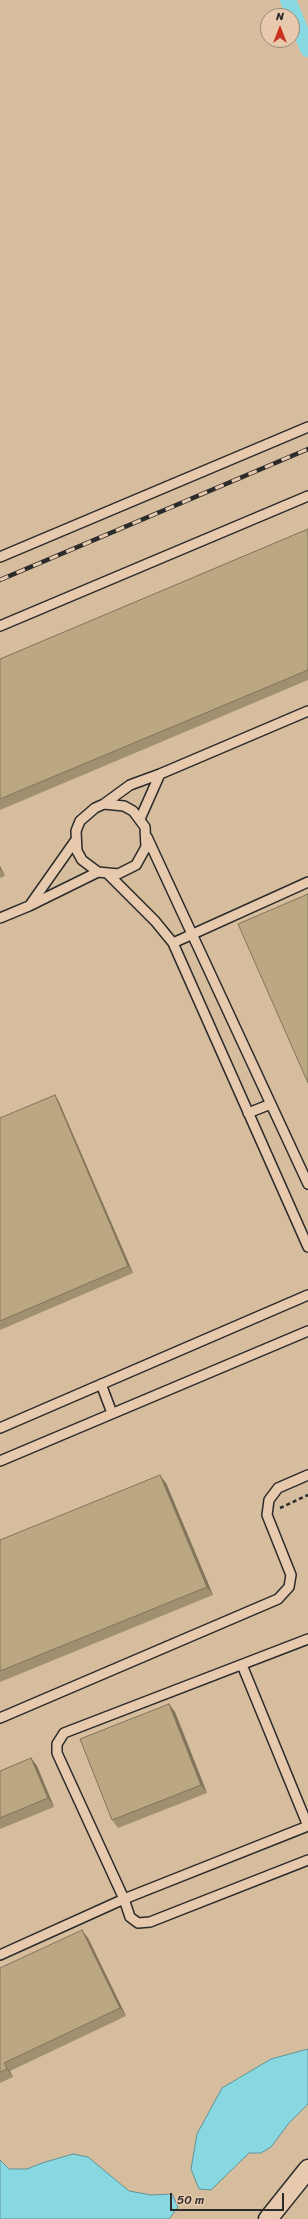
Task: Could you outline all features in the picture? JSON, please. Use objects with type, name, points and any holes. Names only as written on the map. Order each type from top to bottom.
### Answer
[{"type":"street","points":[[268,2219],[308,2169]]},
{"type":"lane","points":[[0,557],[308,427]]},
{"type":"lane","points":[[0,626],[308,496]]},
{"type":"lane","points":[[29,906],[75,841],[80,821],[95,808],[104,804],[130,785],[160,774],[308,711]]},
{"type":"lane","points":[[140,818],[160,774]]},
{"type":"lane","points":[[104,804],[124,806],[140,818],[147,837],[308,1184]]},
{"type":"lane","points":[[75,841],[82,860],[98,872],[108,874],[127,871],[136,865],[142,857],[147,837]]},
{"type":"lane","points":[[0,918],[29,906],[98,872]]},
{"type":"lane","points":[[108,874],[155,920],[173,943],[308,1247]]},
{"type":"lane","points":[[173,943],[308,882]]},
{"type":"lane","points":[[248,1113],[271,1104]]},
{"type":"lane","points":[[0,1428],[308,1295]]},
{"type":"lane","points":[[0,1461],[308,1330]]},
{"type":"lane","points":[[101,1384],[112,1413]]},
{"type":"lane","points":[[0,1718],[278,1599],[289,1587],[291,1576],[267,1515],[269,1500],[278,1488],[308,1475]]},
{"type":"lane","points":[[308,1639],[64,1733],[57,1744],[57,1753],[124,1899],[130,1917],[138,1922],[150,1922],[308,1860]]},
{"type":"lane","points":[[0,1954],[124,1899],[308,1826],[242,1665]]},
{"type":"path","points":[[267,1515],[308,1496]]},
{"type":"shaded area","points":[[0,0],[308,0],[308,2219],[0,2219]]},
{"type":"water","points":[[308,2049],[308,2104],[289,2123],[271,2147],[261,2153],[249,2153],[211,2190],[199,2189],[191,2169],[197,2134],[222,2088],[271,2059]]},
{"type":"water","points":[[73,2154],[88,2157],[129,2191],[151,2195],[172,2194],[178,2207],[169,2219],[0,2219],[0,2160],[9,2169],[27,2169]]},
{"type":"building","points":[[308,529],[308,670],[0,799],[0,659]]},
{"type":"building","points":[[308,894],[308,1083],[238,924]]},
{"type":"building","points":[[55,1095],[128,1266],[0,1321],[0,1118]]},
{"type":"building","points":[[160,1475],[207,1587],[0,1671],[0,1540]]},
{"type":"building","points":[[169,1704],[201,1785],[112,1820],[80,1739]]},
{"type":"building","points":[[31,1758],[48,1798],[0,1818],[0,1771]]},
{"type":"building","points":[[82,1930],[120,2008],[4,2063],[7,2069],[0,2072],[0,1968]]},
{"type":"waterway","points":[[288,0],[308,49]]},
{"type":"railway","points":[[0,580],[308,449]]}]
